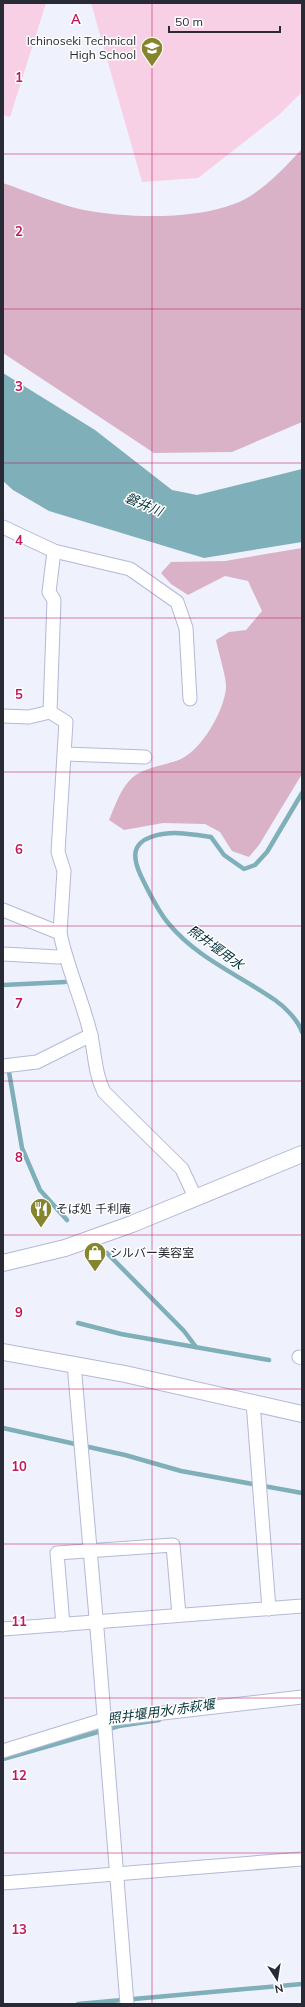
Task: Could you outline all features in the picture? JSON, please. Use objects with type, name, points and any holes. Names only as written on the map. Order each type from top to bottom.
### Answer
[{"type":"street","points":[[3,527],[54,551],[130,569],[177,602],[186,628],[190,699]]},
{"type":"street","points":[[50,712],[54,600],[49,592],[54,551]]},
{"type":"street","points":[[3,716],[29,718],[50,712],[66,722],[58,852],[64,872],[60,933],[65,955],[91,1035],[97,1078],[104,1092],[182,1169],[195,1197]]},
{"type":"street","points":[[64,754],[145,757]]},
{"type":"street","points":[[3,910],[60,933]]},
{"type":"street","points":[[3,954],[58,957],[65,955]]},
{"type":"street","points":[[3,1066],[37,1062],[91,1035]]},
{"type":"street","points":[[3,1263],[65,1248],[132,1224],[302,1154]]},
{"type":"street","points":[[3,1352],[74,1364],[253,1402],[302,1414]]},
{"type":"street","points":[[74,1364],[97,1622],[103,1720],[127,2004]]},
{"type":"street","points":[[253,1402],[269,1609]]},
{"type":"street","points":[[63,1625],[57,1553],[173,1545],[179,1615]]},
{"type":"street","points":[[3,1629],[302,1606]]},
{"type":"street","points":[[3,1751],[103,1720],[302,1697]]},
{"type":"street","points":[[3,1882],[302,1859]]},
{"type":"shaded area","points":[[3,3],[46,3],[10,117],[3,115]]},
{"type":"shaded area","points":[[91,3],[302,3],[302,92],[280,114],[198,178],[142,182]]},
{"type":"shaded area","points":[[302,149],[302,422],[232,452],[154,453],[3,353],[3,183],[74,208],[101,213],[159,216],[199,213],[244,200],[271,180]]},
{"type":"shaded area","points":[[302,548],[302,774],[259,845],[249,857],[232,851],[220,832],[205,824],[163,823],[124,830],[109,820],[122,791],[133,777],[150,768],[181,759],[197,747],[204,738],[211,728],[221,707],[226,688],[224,672],[216,640],[229,632],[246,630],[262,611],[248,581],[225,576],[188,595],[171,584],[161,573],[171,562],[225,561]]},
{"type":"water","name":"磐井川","points":[[3,373],[95,430],[172,490],[197,495],[302,469],[302,542],[204,558],[49,511],[13,490],[3,481]]},
{"type":"waterway","name":"照井堰用水","points":[[302,793],[267,852],[255,865],[244,869],[224,855],[211,837],[181,833],[158,835],[144,840],[137,848],[135,858],[138,870],[150,895],[165,919],[180,936],[205,956],[279,1003],[294,1018],[302,1032]]},
{"type":"waterway","points":[[3,985],[65,982]]},
{"type":"waterway","points":[[9,1072],[22,1148],[40,1190],[67,1220]]},
{"type":"waterway","points":[[107,1253],[184,1331],[196,1347]]},
{"type":"waterway","points":[[78,1323],[121,1334],[269,1360]]},
{"type":"waterway","points":[[3,1428],[125,1455],[181,1471],[302,1493]]},
{"type":"waterway","name":"照井堰用水/赤萩堰","points":[[3,1759],[119,1726],[159,1720]]},
{"type":"waterway","points":[[78,2004],[302,1984]]},
{"type":"place","name":"Ichinoseki Technical High School","points":[[152,68]]},
{"type":"place","name":"そば処 千利庵","points":[[41,1228]]},
{"type":"place","name":"シルバー美容室","points":[[95,1272]]}]
